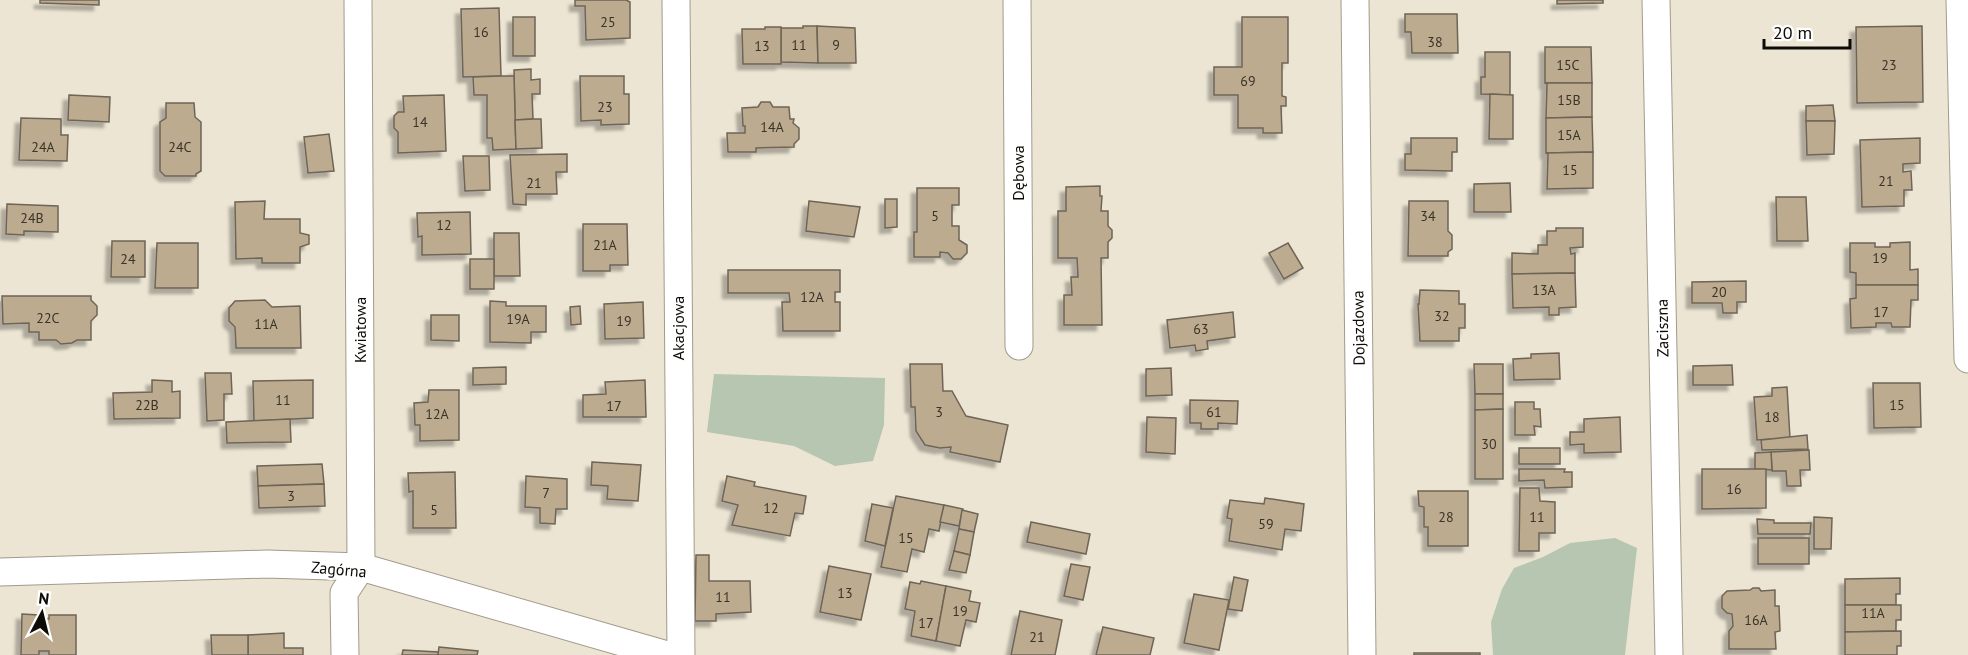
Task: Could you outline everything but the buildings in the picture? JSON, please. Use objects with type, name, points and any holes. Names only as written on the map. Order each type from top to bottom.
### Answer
[{"type":"street","name":"Kwiatowa","points":[[358,0],[361,567]]},
{"type":"street","name":"Akacjowa","points":[[676,0],[681,655]]},
{"type":"street","name":"Dębowa","points":[[1017,0],[1019,346]]},
{"type":"street","name":"Dojazdowa","points":[[1355,0],[1362,655]]},
{"type":"street","name":"Zaciszna","points":[[1656,0],[1669,655]]},
{"type":"street","points":[[1960,0],[1968,359]]},
{"type":"street","name":"Zagórna","points":[[0,572],[267,564],[361,567],[667,655]]},
{"type":"street","points":[[345,655],[344,592],[361,567]]},
{"type":"green space","points":[[714,374],[885,378],[884,425],[873,461],[835,466],[794,446],[707,432]]},
{"type":"green space","points":[[1615,538],[1637,548],[1625,655],[1493,655],[1491,622],[1502,589],[1514,568],[1570,543]]}]
